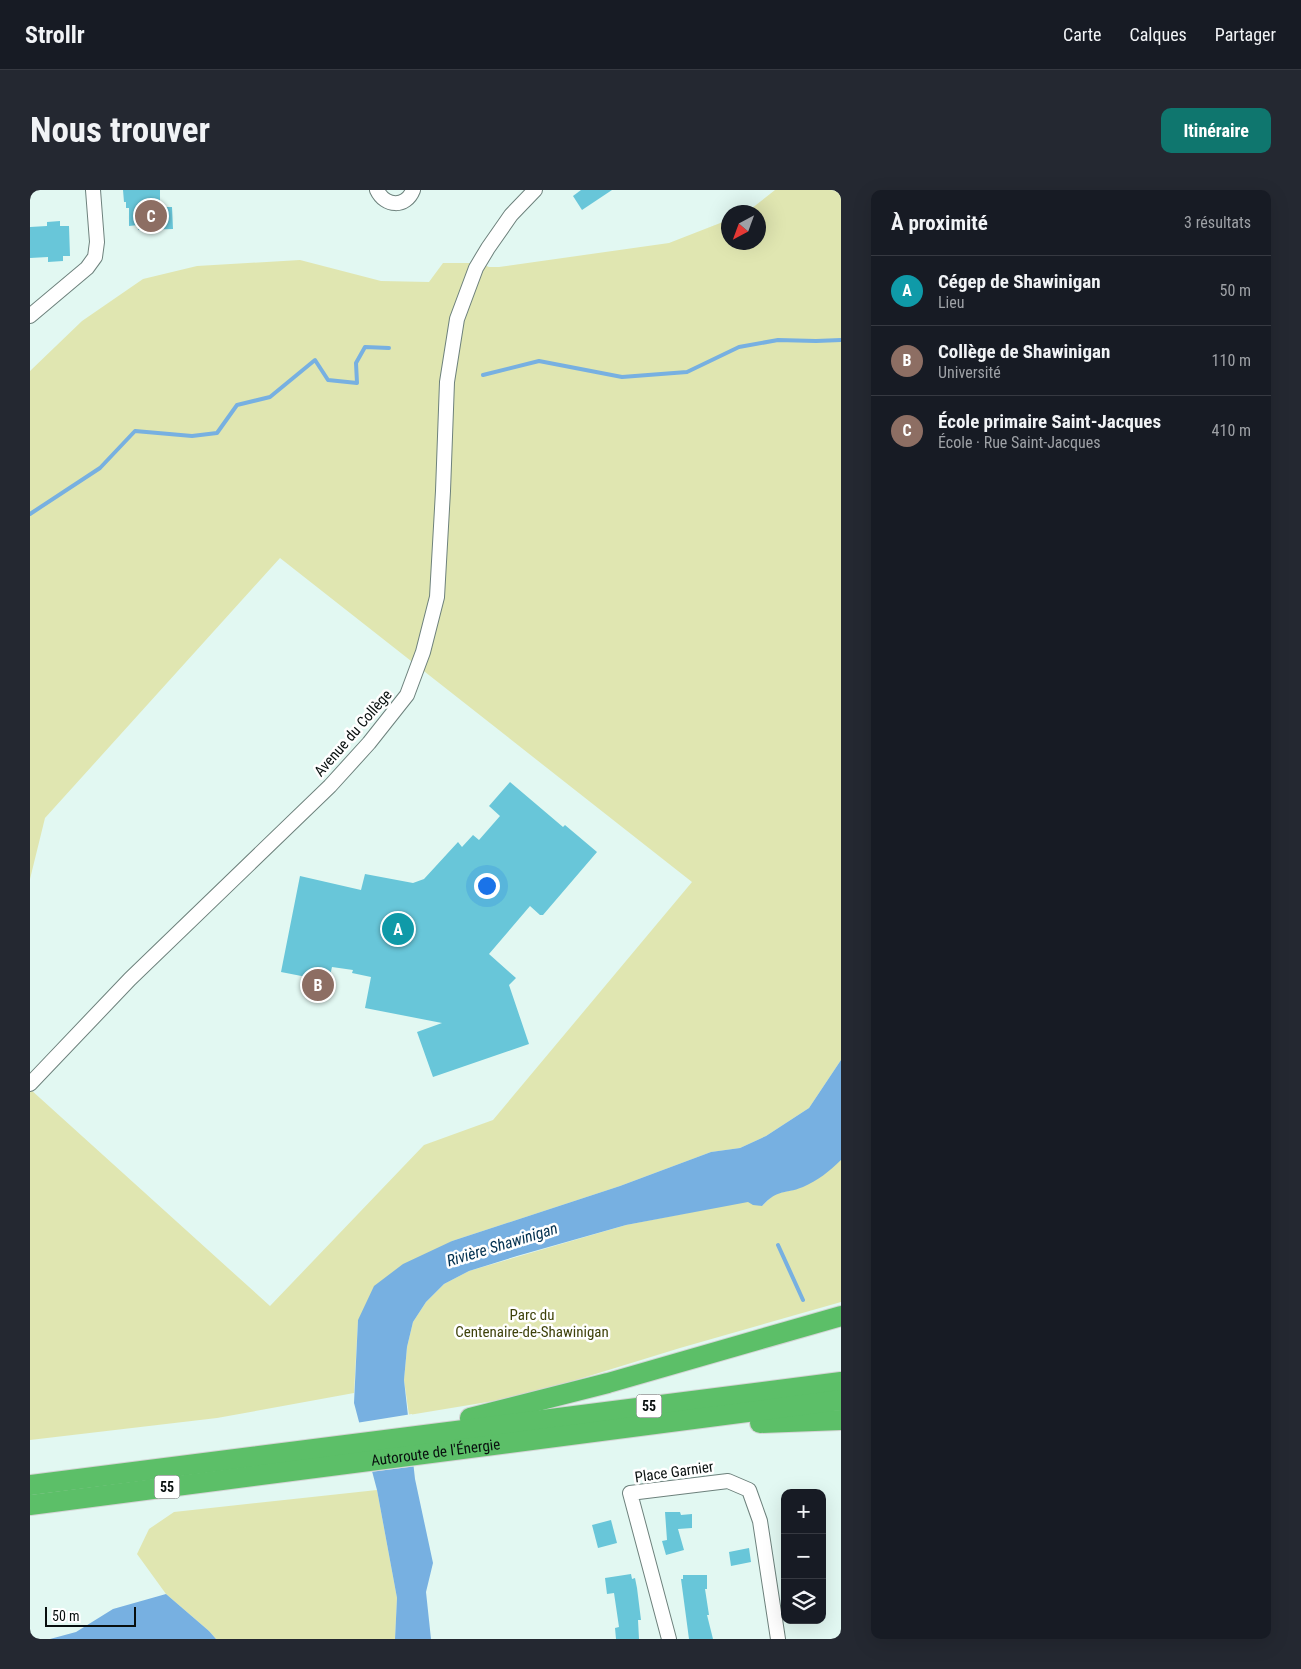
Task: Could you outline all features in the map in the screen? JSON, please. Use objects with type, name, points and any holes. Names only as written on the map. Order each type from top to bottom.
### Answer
[{"type":"highway","points":[[469,1432],[608,1383],[841,1316]]},
{"type":"highway","name":"Autoroute de l'Énergie","points":[[30,1505],[469,1432],[841,1382]]},
{"type":"highway","name":"Autoroute de l'Énergie","points":[[30,1485],[303,1459],[398,1438],[469,1432],[645,1426],[841,1400]]},
{"type":"highway","points":[[645,1426],[841,1420]]},
{"type":"street","points":[[30,316],[86,268],[95,257],[97,242],[93,190]]},
{"type":"street","points":[[377,190],[385,201],[397,204],[408,198],[414,190]]},
{"type":"street","name":"Avenue du Collège","points":[[30,1084],[130,979],[330,786],[369,743],[408,695],[423,652],[437,597],[447,382],[457,318],[476,268],[488,248],[511,215],[535,190]]},
{"type":"street","name":"Place Garnier","points":[[669,1639],[630,1493],[728,1481],[749,1490],[760,1521],[778,1639]]},
{"type":"green space","points":[[775,190],[841,190],[841,1060],[809,1108],[766,1136],[740,1148],[711,1152],[620,1186],[452,1241],[358,1320],[354,1393],[217,1418],[30,1440],[30,1089],[270,1306],[424,1145],[493,1120],[692,882],[280,558],[45,818],[30,879],[30,371],[82,321],[143,279],[197,266],[300,260],[381,281],[429,282],[443,263],[479,263],[489,267],[499,267],[669,243],[721,223],[721,250],[766,250],[766,205],[756,205]]},
{"type":"green space","name":"Parc du Centenaire-de-Shawinigan","points":[[841,1160],[841,1302],[680,1348],[524,1396],[409,1415],[404,1380],[407,1347],[413,1322],[426,1302],[444,1284],[469,1271],[626,1225],[748,1201],[762,1206],[774,1194],[793,1190],[817,1179]]},
{"type":"green space","points":[[377,1490],[397,1598],[395,1639],[216,1639],[166,1594],[137,1554],[149,1529],[174,1512]]},
{"type":"water","name":"Rivière Shawinigan","points":[[841,1060],[841,1160],[813,1182],[803,1187],[777,1194],[762,1206],[753,1205],[748,1202],[626,1225],[517,1256],[469,1271],[444,1284],[426,1302],[413,1322],[407,1347],[404,1380],[415,1479],[433,1563],[426,1592],[431,1639],[395,1639],[397,1598],[377,1490],[354,1403],[358,1320],[374,1286],[403,1264],[452,1241],[620,1186],[711,1152],[740,1148],[766,1136],[809,1108]]},
{"type":"water","points":[[166,1594],[216,1639],[50,1639],[76,1632],[113,1609]]},
{"type":"pier","points":[[412,1414],[417,1466],[370,1472],[356,1423]]},
{"type":"building","points":[[123,190],[160,190],[160,207],[172,207],[173,229],[138,230],[138,225],[129,226],[129,208],[126,208],[126,202],[124,202]]},
{"type":"building","points":[[581,190],[612,190],[582,210],[573,196]]},
{"type":"building","points":[[60,221],[60,226],[69,226],[70,256],[63,256],[63,261],[48,262],[48,257],[30,258],[30,227],[47,226],[47,222]]},
{"type":"building","points":[[510,782],[563,827],[565,825],[597,852],[543,915],[540,915],[530,906],[489,954],[516,978],[509,985],[529,1044],[433,1077],[417,1032],[442,1023],[365,1008],[371,977],[352,973],[353,970],[332,967],[329,980],[327,981],[281,972],[300,876],[361,890],[365,874],[413,883],[424,879],[458,842],[462,847],[473,835],[479,840],[500,816],[489,806]]},
{"type":"building","points":[[665,1512],[680,1512],[681,1515],[692,1514],[692,1528],[678,1529],[684,1550],[666,1555],[662,1541],[667,1540]]},
{"type":"building","points":[[611,1520],[617,1543],[598,1548],[592,1525]]},
{"type":"building","points":[[749,1548],[751,1562],[731,1566],[729,1552]]},
{"type":"building","points":[[631,1574],[632,1579],[635,1578],[641,1620],[638,1620],[639,1639],[616,1639],[615,1628],[619,1627],[614,1593],[607,1594],[605,1578]]},
{"type":"building","points":[[683,1575],[707,1575],[707,1589],[705,1589],[709,1615],[707,1615],[713,1639],[689,1639],[681,1579],[683,1579]]},
{"type":"waterway","points":[[483,375],[539,361],[622,377],[687,372],[739,347],[778,340],[841,340]]},
{"type":"waterway","points":[[30,514],[100,468],[135,431],[192,436],[217,433],[237,405],[270,397],[315,360],[328,380],[357,383],[356,363],[365,347],[389,348]]},
{"type":"waterway","points":[[778,1245],[803,1300]]},
{"type":"place","name":"École primaire Saint-Jacques","points":[[151,216]]},
{"type":"place","name":"Cégep de Shawinigan","points":[[398,929]]},
{"type":"place","name":"Collège de Shawinigan","points":[[318,985]]}]
